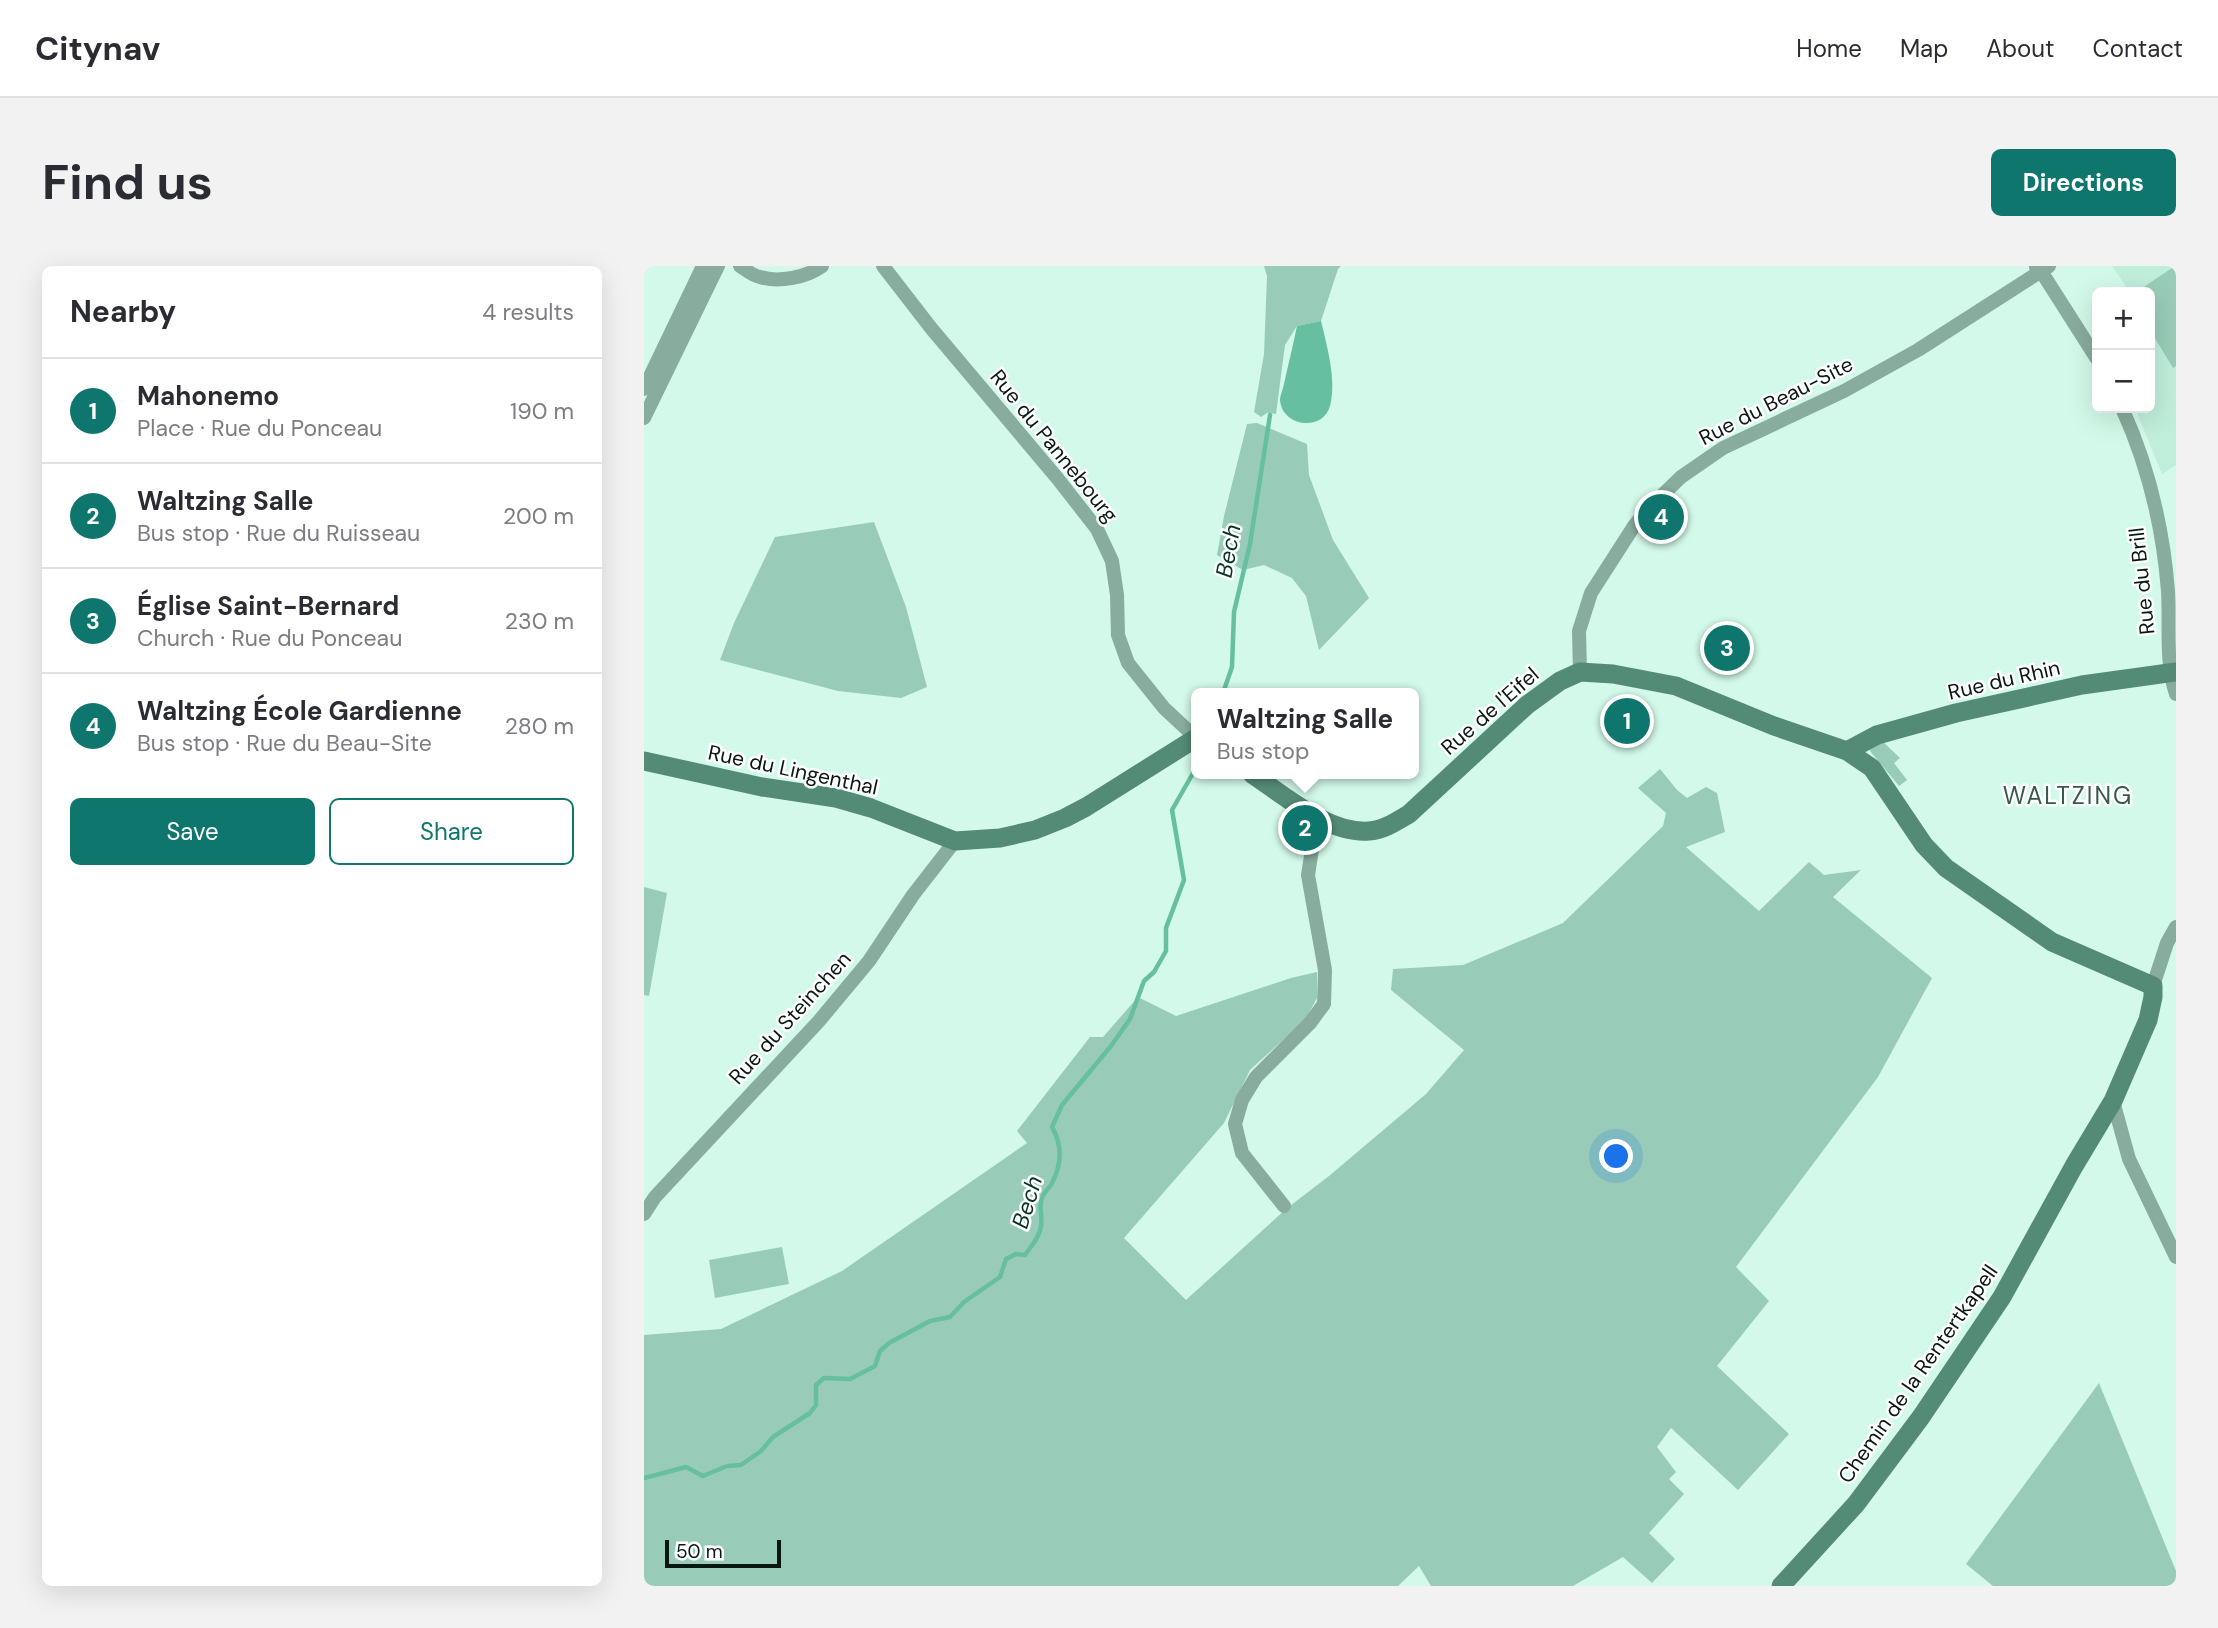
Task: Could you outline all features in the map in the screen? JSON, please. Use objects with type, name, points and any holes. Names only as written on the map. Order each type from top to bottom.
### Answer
[{"type":"street","points":[[644,389],[703,266]]},
{"type":"street","points":[[644,418],[718,266]]},
{"type":"street","points":[[740,266],[760,277],[788,279],[815,271],[822,266]]},
{"type":"street","name":"Rue du Pannebourg","points":[[883,266],[1097,529],[1112,561],[1117,595],[1118,635],[1128,663],[1164,708],[1191,732]]},
{"type":"street","points":[[2042,268],[2092,351]]},
{"type":"street","name":"Rue du Beau-Site","points":[[1580,672],[1578,631],[1591,593],[1634,526],[1681,477],[1723,448],[1844,391],[1908,356],[2042,268]]},
{"type":"street","name":"Rue du Brill","points":[[2124,413],[2153,496],[2165,558],[2176,694]]},
{"type":"street","points":[[1580,672],[1613,674],[1676,686],[1774,726],[1847,751],[1872,768],[1924,845],[1946,867],[2052,942],[2153,986],[2167,943],[2176,926]]},
{"type":"street","name":"Rue de l'Eifel","points":[[1259,779],[1308,812],[1353,830],[1371,831],[1395,823],[1409,814],[1527,705],[1560,681],[1580,672]]},
{"type":"street","name":"Rue du Rhin","points":[[1847,751],[1877,735],[1956,713],[2082,685],[2174,672]]},
{"type":"street","name":"Rue du Lingenthal","points":[[644,761],[762,787],[836,798],[871,808],[955,841],[1000,838],[1035,830],[1065,818],[1191,740]]},
{"type":"street","points":[[1284,1206],[1242,1153],[1235,1124],[1242,1100],[1256,1077],[1310,1023],[1324,1004],[1325,970],[1308,875],[1313,843],[1325,820]]},
{"type":"street","name":"Rue du Steinchen","points":[[644,1214],[655,1197],[828,1011],[869,961],[913,895],[955,841]]},
{"type":"street","name":"Chemin de la Rentertkapell","points":[[1781,1586],[1856,1504],[1921,1417],[2003,1297],[2074,1166],[2113,1101],[2148,1020],[2153,986]]},
{"type":"street","points":[[2113,1101],[2129,1159],[2176,1257]]},
{"type":"shaded area","points":[[1264,266],[1341,266],[1321,321],[1297,326],[1285,345],[1276,414],[1267,413],[1261,417],[1254,412],[1264,354],[1267,276]]},
{"type":"shaded area","points":[[2112,266],[2176,266],[2176,465],[2162,474],[2137,413],[2155,413],[2155,287],[2126,286]]},
{"type":"shaded area","points":[[2172,268],[2176,272],[2176,366],[2173,368],[2155,338],[2155,287],[2144,287]]},
{"type":"shaded area","points":[[1321,321],[1330,363],[1332,396],[1326,414],[1320,420],[1303,423],[1288,416],[1282,409],[1280,398],[1297,326]]},
{"type":"shaded area","points":[[1257,423],[1307,444],[1309,475],[1333,540],[1369,598],[1319,650],[1306,596],[1292,578],[1264,565],[1243,570],[1217,555],[1247,424]]},
{"type":"shaded area","points":[[874,522],[906,607],[927,687],[901,698],[838,691],[720,660],[734,623],[775,537]]},
{"type":"shaded area","points":[[1881,740],[1900,758],[1894,763],[1907,780],[1899,786],[1870,751],[1871,745]]},
{"type":"shaded area","points":[[1660,769],[1687,798],[1706,787],[1717,793],[1725,832],[1686,847],[1759,911],[1809,862],[1824,875],[1861,870],[1833,897],[1932,978],[1878,1077],[1736,1267],[1769,1301],[1717,1366],[1789,1434],[1738,1490],[1671,1428],[1657,1447],[1676,1472],[1669,1479],[1684,1494],[1649,1533],[1675,1559],[1652,1583],[1623,1557],[1573,1586],[1431,1586],[1419,1566],[1398,1586],[644,1586],[644,1335],[721,1329],[842,1271],[1027,1143],[1017,1131],[1090,1037],[1103,1037],[1138,997],[1176,1016],[1317,972],[1317,998],[1305,1020],[1250,1070],[1224,1123],[1124,1238],[1186,1300],[1286,1209],[1426,1094],[1464,1050],[1391,990],[1393,969],[1463,965],[1563,923],[1663,826],[1666,813],[1638,788]]},
{"type":"shaded area","points":[[644,887],[667,893],[649,996],[644,995]]},
{"type":"shaded area","points":[[782,1247],[789,1284],[715,1298],[709,1260]]},
{"type":"shaded area","points":[[2099,1383],[2176,1571],[2176,1586],[1993,1586],[1966,1564]]},
{"type":"waterway","name":"Bech","points":[[1225,688],[1232,667],[1234,612],[1250,544],[1270,415]]},
{"type":"waterway","name":"Bech","points":[[644,1478],[686,1467],[703,1476],[727,1466],[741,1465],[761,1451],[773,1437],[810,1413],[816,1405],[816,1385],[824,1378],[850,1379],[875,1366],[880,1351],[889,1343],[930,1321],[950,1317],[964,1302],[1000,1277],[1006,1259],[1016,1254],[1025,1255],[1039,1234],[1041,1202],[1057,1170],[1060,1156],[1052,1127],[1062,1105],[1130,1019],[1144,981],[1154,972],[1166,951],[1166,928],[1184,880],[1172,810],[1191,777]]},
{"type":"place","name":"Waltzing École Gardienne","points":[[1661,517]]},
{"type":"place","name":"Église Saint-Bernard","points":[[1727,648]]},
{"type":"place","name":"Mahonemo","points":[[1627,721]]},
{"type":"place","name":"Waltzing Salle","points":[[1305,828]]},
{"type":"district","name":"WALTZING","points":[[2068,795]]}]
